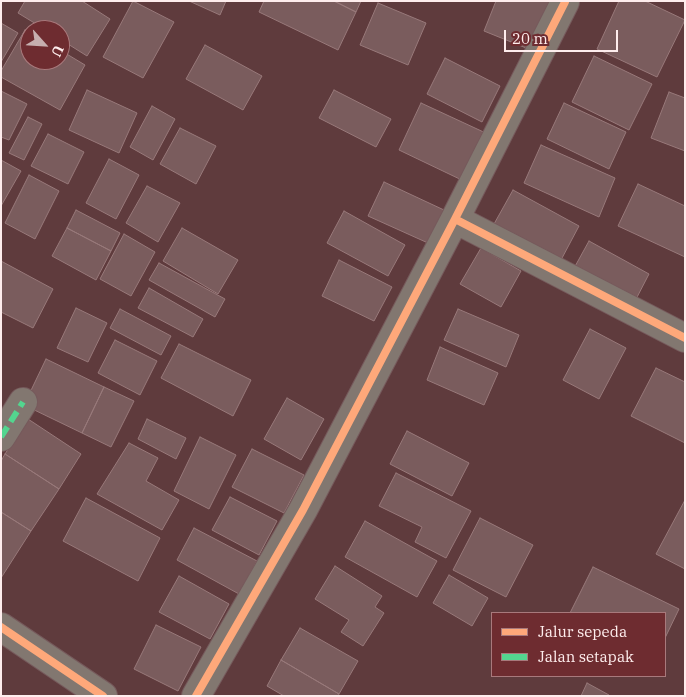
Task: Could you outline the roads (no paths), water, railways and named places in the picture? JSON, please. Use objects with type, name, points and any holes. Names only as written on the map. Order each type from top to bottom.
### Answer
[{"type":"street","points":[[196,696],[303,510],[455,219],[565,2]]},
{"type":"street","points":[[455,219],[685,338]]},
{"type":"street","points":[[1,437],[23,402]]},
{"type":"street","points":[[1,627],[103,696]]}]
